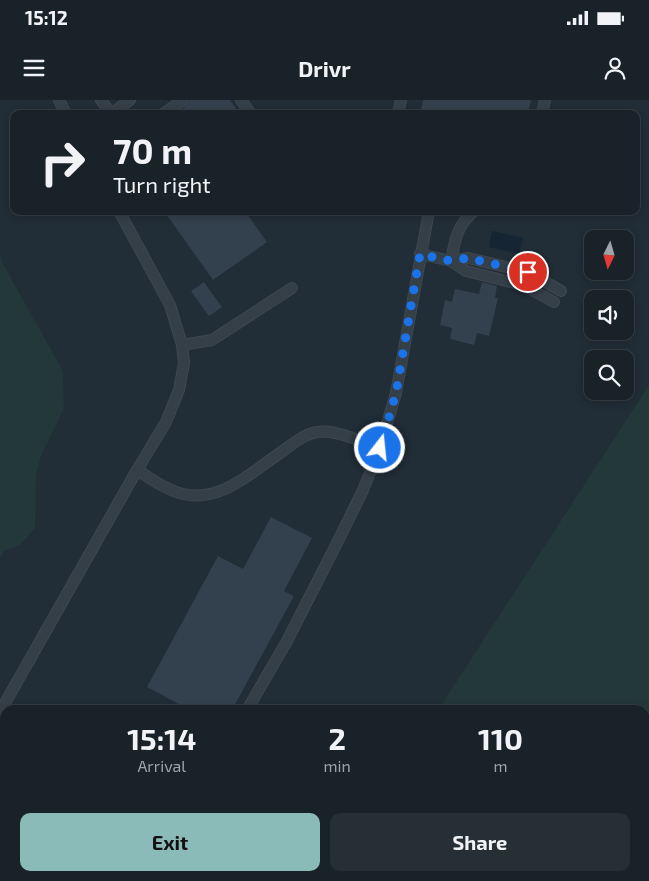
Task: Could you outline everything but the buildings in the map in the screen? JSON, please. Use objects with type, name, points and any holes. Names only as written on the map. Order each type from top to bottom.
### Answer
[{"type":"lane","points":[[116,110],[130,100]]},
{"type":"lane","points":[[169,110],[183,100]]},
{"type":"lane","points":[[4,705],[166,422],[179,390],[184,363],[182,345],[170,305],[121,215]]},
{"type":"lane","points":[[249,705],[287,641],[337,543],[363,490],[380,448],[396,393],[428,215]]},
{"type":"lane","points":[[451,261],[455,237],[464,220],[470,215]]},
{"type":"lane","points":[[420,254],[451,261],[466,271],[523,285],[554,302]]},
{"type":"lane","points":[[451,261],[468,258],[528,272],[562,291]]},
{"type":"lane","points":[[182,345],[212,340],[292,288]]},
{"type":"lane","points":[[137,470],[168,489],[185,495],[206,496],[225,491],[300,439],[316,432],[332,432],[380,448]]},
{"type":"green space","points":[[0,253],[3,264],[63,371],[64,408],[41,456],[36,475],[35,528],[20,545],[4,551],[0,559]]},
{"type":"green space","points":[[649,385],[649,705],[441,705]]},
{"type":"water","points":[[492,231],[523,238],[519,254],[489,247]]},
{"type":"route","points":[[380,448],[396,393],[420,254],[451,261],[468,258],[528,272]]}]
